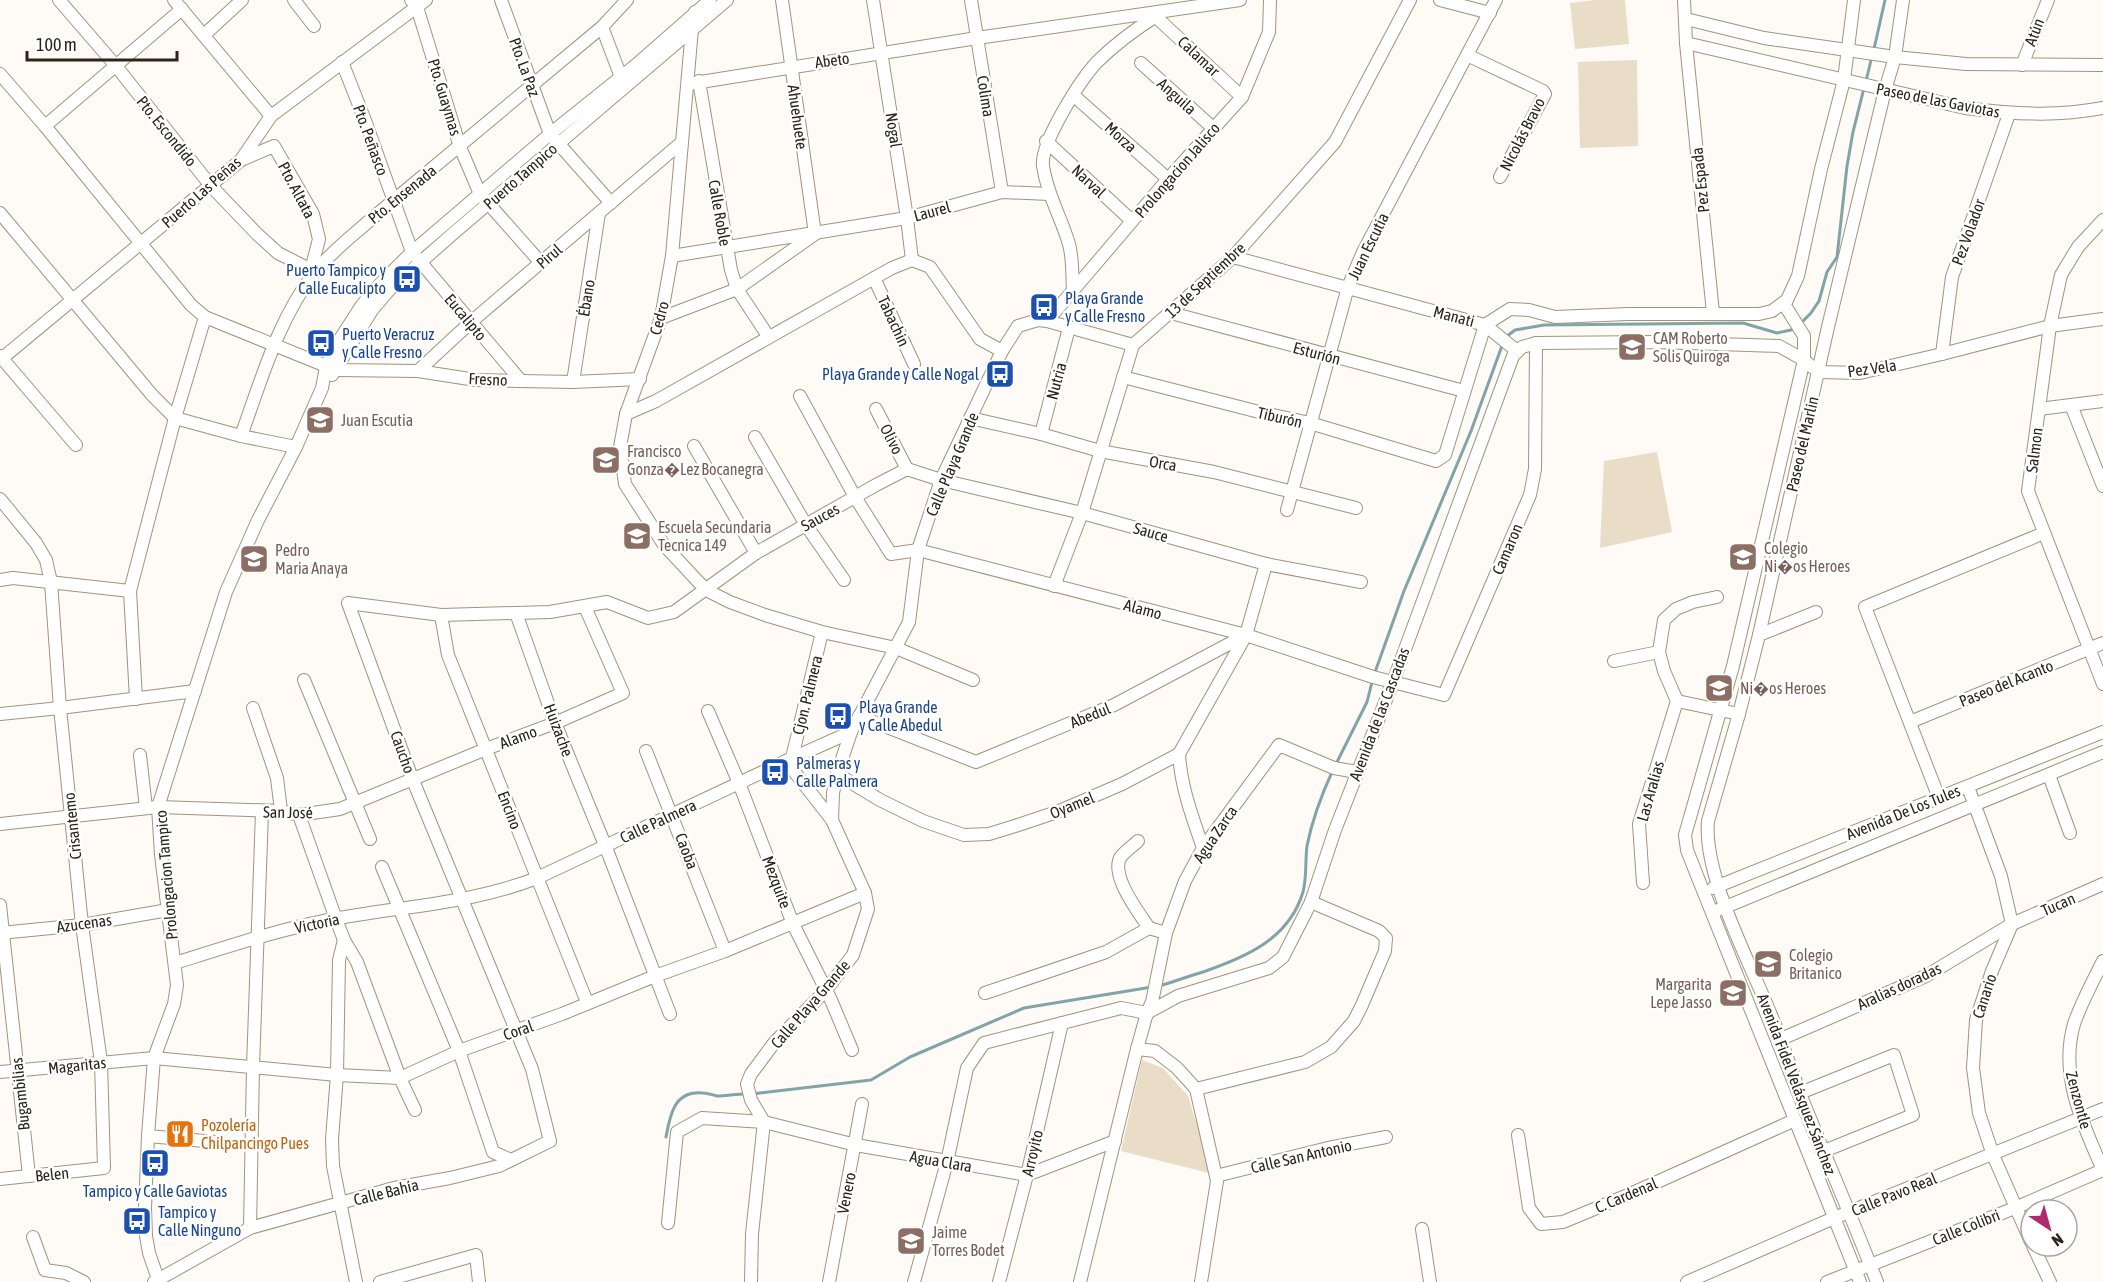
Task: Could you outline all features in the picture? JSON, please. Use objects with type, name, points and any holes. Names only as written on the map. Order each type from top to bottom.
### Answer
[{"type":"street","name":"Pto. Escondido","points":[[59,0],[116,66],[211,186],[278,253],[313,271]]},
{"type":"street","points":[[204,35],[242,0]]},
{"type":"street","points":[[294,0],[314,26]]},
{"type":"street","name":"Pto. La Paz","points":[[501,0],[532,87],[554,139]]},
{"type":"street","name":"Pto. Ensenada","points":[[241,436],[275,344],[313,271],[602,27],[627,0]]},
{"type":"street","points":[[694,14],[701,0]]},
{"type":"street","name":"Puerto Tampico","points":[[554,139],[710,0]]},
{"type":"street","name":"Puerto Tampico","points":[[331,369],[340,339],[362,304],[381,283],[416,257],[554,139],[727,0]]},
{"type":"street","name":"Ahuehuete","points":[[782,0],[815,234]]},
{"type":"street","name":"Nogal","points":[[873,0],[912,260]]},
{"type":"street","name":"Colima","points":[[971,0],[1002,192]]},
{"type":"street","name":"Abeto","points":[[693,82],[1159,9],[1239,0]]},
{"type":"street","name":"Prolongacion Jalisco","points":[[1047,321],[1168,179],[1242,97],[1269,32],[1270,0]]},
{"type":"street","name":"13 de Septiembre","points":[[1133,345],[1171,314],[1233,257],[1335,142],[1410,0]]},
{"type":"street","points":[[1440,0],[1490,13]]},
{"type":"street","name":"Juan Escutia","points":[[1287,510],[1348,287],[1363,252],[1496,0]]},
{"type":"street","name":"Pez Espada","points":[[1684,0],[1686,43],[1713,314]]},
{"type":"street","points":[[1713,314],[1759,314],[1772,311],[1787,300],[1798,276],[1821,170],[1850,82],[1849,50],[1854,0]]},
{"type":"street","name":"Paseo del Marlin","points":[[1718,886],[1706,835],[1708,821],[1759,635],[1879,89],[1895,57],[1903,0]]},
{"type":"street","name":"Atún","points":[[2022,65],[2048,0]]},
{"type":"street","name":"Puerto Las Peñas","points":[[1,358],[241,160],[271,116],[418,2]]},
{"type":"street","name":"Pto. Guaymas","points":[[418,2],[460,147],[484,199],[541,262]]},
{"type":"street","points":[[45,126],[116,66],[178,5],[271,116]]},
{"type":"street","points":[[1073,290],[1070,246],[1049,194],[1042,163],[1046,141],[1096,64],[1159,9]]},
{"type":"street","name":"Calamar","points":[[1159,9],[1242,97]]},
{"type":"street","name":"Cedro","points":[[694,14],[693,82],[682,142],[672,256],[661,318],[626,414],[620,447],[625,484],[664,545],[706,591],[765,615],[822,632],[896,648],[973,680]]},
{"type":"street","name":"Paseo de las Gaviotas","points":[[1686,19],[1764,38],[1895,57],[1966,64],[2103,65]]},
{"type":"street","points":[[602,27],[621,77]]},
{"type":"street","name":"Paseo de las Gaviotas","points":[[1686,43],[1965,108],[2009,114],[2057,115],[2103,108]]},
{"type":"street","name":"Nicolás Bravo","points":[[1467,55],[1544,91],[1545,98],[1500,177]]},
{"type":"street","name":"Pto. Peñasco","points":[[342,62],[393,202],[416,257]]},
{"type":"street","name":"Anguila","points":[[1141,63],[1213,128]]},
{"type":"street","points":[[2,80],[45,126],[191,305],[205,316],[331,369]]},
{"type":"street","name":"Calle Roble","points":[[693,82],[730,270],[737,289],[768,336]]},
{"type":"street","name":"Morza","points":[[1074,95],[1168,179]]},
{"type":"street","name":"Pez Volador","points":[[1942,354],[1952,277],[2009,114]]},
{"type":"street","points":[[554,139],[611,203]]},
{"type":"street","name":"Narval","points":[[1046,141],[1132,221]]},
{"type":"street","name":"Pirul","points":[[418,371],[471,322],[682,142]]},
{"type":"street","name":"Pto. Altata","points":[[241,160],[273,146],[313,214],[319,239],[313,271]]},
{"type":"street","name":"Laurel","points":[[672,256],[907,218],[1002,192],[1049,194]]},
{"type":"street","points":[[0,213],[152,395],[175,418],[241,436],[296,447]]},
{"type":"street","name":"Ébano","points":[[573,382],[599,213]]},
{"type":"street","name":"Salmon","points":[[2103,220],[2078,247],[2061,275],[2050,326],[2028,491],[2103,684]]},
{"type":"street","name":"Laurel","points":[[661,318],[737,289],[815,234]]},
{"type":"street","name":"Eucalipto","points":[[416,257],[521,381]]},
{"type":"street","name":"Manati","points":[[1233,257],[1485,325],[1510,309],[1529,310],[1555,317],[1713,314]]},
{"type":"street","points":[[626,414],[656,401],[768,336],[874,278],[912,260],[930,267],[980,339],[1002,351]]},
{"type":"street","name":"Tabachin","points":[[874,278],[914,364]]},
{"type":"street","name":"Paseo del Marlin","points":[[1704,892],[1687,850],[1685,835],[1722,710],[1804,360],[1804,336],[1784,304]]},
{"type":"street","name":"Esturión","points":[[1171,314],[1464,391]]},
{"type":"street","points":[[136,699],[130,591],[175,418],[205,316]]},
{"type":"street","name":"Pez Vela","points":[[1818,372],[1860,373],[2050,326],[2103,319]]},
{"type":"street","name":"Calle Playa Grande","points":[[832,820],[833,793],[837,774],[851,732],[909,622],[918,550],[941,480],[1002,351],[1018,326],[1038,320],[1133,345]]},
{"type":"street","points":[[1464,391],[1485,325],[1516,351],[1536,343],[1656,342],[1779,346],[1804,360],[1818,372]]},
{"type":"street","name":"Nutria","points":[[1041,434],[1069,328]]},
{"type":"street","name":"Camaron","points":[[1394,682],[1443,695],[1530,495],[1535,469],[1536,343]]},
{"type":"street","points":[[1054,586],[1082,513],[1133,345]]},
{"type":"street","name":"Avenida de las Cascadas","points":[[1149,1008],[1178,996],[1269,968],[1283,957],[1311,902],[1357,772],[1394,682],[1516,351]]},
{"type":"street","points":[[1,358],[76,445]]},
{"type":"street","name":"Fresno","points":[[331,369],[418,371],[476,380],[573,382],[640,379]]},
{"type":"street","name":"Prolongacion Tampico","points":[[157,1281],[146,1236],[148,1137],[154,1058],[174,1004],[177,985],[161,855],[152,807],[195,691],[226,592],[331,369]]},
{"type":"street","name":"Tiburón","points":[[1123,377],[1310,423],[1436,461],[1445,455],[1464,391]]},
{"type":"street","points":[[800,396],[855,497]]},
{"type":"street","points":[[2039,409],[2103,401]]},
{"type":"street","points":[[2071,405],[2103,486]]},
{"type":"street","name":"Olivo","points":[[876,409],[907,469]]},
{"type":"street","name":"Orca","points":[[970,418],[1041,434],[1100,451],[1214,472],[1292,490],[1356,508]]},
{"type":"street","points":[[755,437],[806,525],[844,580]]},
{"type":"street","points":[[694,446],[756,553]]},
{"type":"street","points":[[907,469],[941,480]]},
{"type":"street","name":"Sauces","points":[[706,591],[756,553],[907,469]]},
{"type":"street","name":"Sauce","points":[[941,480],[1082,513],[1266,564],[1361,582]]},
{"type":"street","name":"Alamo","points":[[855,497],[891,554],[918,550],[1246,635],[1394,682]]},
{"type":"street","name":"Crisantemo","points":[[0,499],[36,543],[46,560],[51,582],[60,708],[82,925],[101,1062],[104,1168]]},
{"type":"street","points":[[1765,528],[1782,531]]},
{"type":"street","points":[[1939,798],[1865,607],[2044,533]]},
{"type":"street","points":[[1203,848],[1187,804],[1180,775],[1179,754],[1246,635],[1266,564]]},
{"type":"street","points":[[0,580],[13,578],[130,591]]},
{"type":"street","points":[[441,615],[550,612],[608,602],[648,618],[674,612],[706,591]]},
{"type":"street","points":[[1717,597],[1693,602],[1676,609],[1664,620],[1659,652],[1664,671],[1677,700],[1739,714]]},
{"type":"street","name":"Caucho","points":[[441,615],[348,603],[412,778],[532,1070]]},
{"type":"street","name":"Alamo","points":[[412,778],[555,723],[623,693],[585,607]]},
{"type":"street","points":[[1759,635],[1816,612]]},
{"type":"street","name":"Huizache","points":[[516,613],[555,723],[670,1014]]},
{"type":"street","name":"Encino","points":[[441,615],[448,655],[588,1002]]},
{"type":"street","name":"Cjon. Palmera","points":[[789,759],[822,632]]},
{"type":"street","name":"Abedul","points":[[859,716],[976,762],[1114,705],[1246,635]]},
{"type":"street","name":"Paseo del Acanto","points":[[1910,722],[2103,643]]},
{"type":"street","points":[[1614,662],[1659,652]]},
{"type":"street","points":[[304,680],[370,839]]},
{"type":"street","points":[[0,714],[195,691]]},
{"type":"street","name":"Las Aralias","points":[[1643,883],[1639,824],[1677,700]]},
{"type":"street","points":[[253,708],[277,778],[281,811]]},
{"type":"street","name":"Mezquite","points":[[708,711],[739,783],[793,924],[826,990],[852,1050]]},
{"type":"street","name":"Calle Palmera","points":[[462,900],[500,892],[537,878],[851,732]]},
{"type":"street","name":"Avenida De Los Tules","points":[[1704,892],[2103,732]]},
{"type":"street","name":"Agua Zarca","points":[[1137,1049],[1158,979],[1166,933],[1185,881],[1203,848],[1279,745],[1334,768],[1357,772]]},
{"type":"street","name":"Caoba","points":[[646,751],[725,951]]},
{"type":"street","name":"Avenida De Los Tules","points":[[1712,912],[2103,752]]},
{"type":"street","name":"Oyamel","points":[[837,774],[880,800],[923,821],[964,835],[989,834],[1057,812],[1111,789],[1179,754]]},
{"type":"street","points":[[140,755],[152,807]]},
{"type":"street","name":"Calle Playa Grande","points":[[764,1122],[751,1100],[747,1083],[774,1043],[826,990],[853,955],[868,909],[866,893],[832,820],[789,759]]},
{"type":"street","points":[[2049,775],[2070,833]]},
{"type":"street","name":"San José","points":[[0,824],[152,807],[281,811],[299,815],[340,809],[412,778]]},
{"type":"street","points":[[1968,786],[2001,876],[2012,924]]},
{"type":"street","points":[[250,1228],[262,812]]},
{"type":"street","points":[[299,815],[344,940],[357,962],[400,1078],[415,1110]]},
{"type":"street","points":[[1138,841],[1120,858],[1118,871],[1128,895],[1149,928],[1166,933]]},
{"type":"street","points":[[382,867],[459,1052],[493,1152],[511,1160]]},
{"type":"street","name":"Tucan","points":[[2012,924],[2103,884]]},
{"type":"street","name":"Avenida Fidel Velásquez Sánchez","points":[[1718,886],[1781,1038],[1800,1094],[1877,1282]]},
{"type":"street","name":"Avenida Fidel Velásquez Sánchez","points":[[1704,892],[1858,1277]]},
{"type":"street","name":"Coral","points":[[154,1058],[337,1075],[400,1078],[515,1029],[553,1018],[588,1002],[725,951],[866,893]]},
{"type":"street","name":"Victoria","points":[[175,963],[258,938],[336,919],[462,900]]},
{"type":"street","points":[[1196,1089],[1305,1062],[1331,1047],[1354,1022],[1385,951],[1386,938],[1379,931],[1311,902]]},
{"type":"street","name":"Bugambilias","points":[[0,905],[28,1176]]},
{"type":"street","name":"Azucenas","points":[[2,933],[82,925],[168,910]]},
{"type":"street","name":"Aralias doradas","points":[[1781,1038],[1926,976],[2012,924]]},
{"type":"street","name":"Canario","points":[[2012,924],[1992,971],[1976,1020],[1973,1068],[1979,1113],[1993,1155],[2019,1218]]},
{"type":"street","points":[[985,993],[1106,951],[1149,928]]},
{"type":"street","points":[[344,940],[339,960],[333,1166],[356,1282]]},
{"type":"street","name":"Zenzontle","points":[[2103,962],[2074,1024],[2069,1057],[2072,1083],[2081,1118],[2103,1170]]},
{"type":"street","points":[[914,1282],[947,1162],[968,1068],[984,1044],[1122,1008],[1149,1008]]},
{"type":"street","name":"Arroyito","points":[[999,1282],[1027,1175],[1062,1023]]},
{"type":"street","points":[[1080,1282],[1137,1049],[1155,1051],[1177,1068],[1196,1089],[1217,1181],[1201,1282]]},
{"type":"street","points":[[1800,1094],[1894,1055],[1913,1115],[1824,1151]]},
{"type":"street","name":"Magaritas","points":[[0,1072],[154,1058]]},
{"type":"street","name":"Calle Bahía","points":[[157,1281],[250,1228],[394,1188],[499,1166],[550,1141],[532,1070]]},
{"type":"street","name":"Venero","points":[[829,1282],[862,1104]]},
{"type":"street","name":"Calle Pavo Real","points":[[1687,1282],[1834,1218],[2103,1109]]},
{"type":"street","name":"Agua Clara","points":[[668,1223],[677,1132],[702,1118],[764,1122],[856,1144],[1027,1175]]},
{"type":"street","name":"C. Cardenal","points":[[1518,1135],[1529,1208],[1541,1224],[1563,1222],[1617,1200],[1795,1120]]},
{"type":"street","points":[[751,1282],[752,1234],[764,1122]]},
{"type":"street","points":[[148,1137],[216,1142]]},
{"type":"street","name":"Calle San Antonio","points":[[1216,1176],[1329,1148],[1386,1137]]},
{"type":"street","points":[[1027,1175],[1115,1141]]},
{"type":"street","name":"Belen","points":[[0,1179],[104,1168]]},
{"type":"street","name":"Calle Colibri","points":[[1827,1282],[1858,1277],[1871,1266],[2103,1170]]},
{"type":"street","points":[[1422,1229],[1430,1282]]},
{"type":"street","points":[[33,1237],[45,1270],[66,1273],[84,1282]]},
{"type":"street","points":[[381,1282],[476,1255],[479,1282]]},
{"type":"street","name":"Canario","points":[[2039,1258],[2050,1282]]},
{"type":"shaded area","points":[[1625,0],[1629,44],[1575,49],[1570,3]]},
{"type":"shaded area","points":[[1637,60],[1638,146],[1580,148],[1578,62]]},
{"type":"shaded area","points":[[1657,452],[1672,532],[1600,548],[1604,461]]},
{"type":"shaded area","points":[[1142,1060],[1163,1068],[1188,1096],[1210,1166],[1209,1173],[1121,1151]]},
{"type":"waterway","points":[[1874,49],[1885,0]]},
{"type":"waterway","points":[[1866,81],[1872,56]]},
{"type":"waterway","points":[[1801,323],[1819,301],[1827,272],[1837,257],[1847,166],[1864,88]]},
{"type":"waterway","points":[[1506,337],[1515,330],[1544,325],[1743,323],[1777,333],[1796,327]]},
{"type":"waterway","points":[[1374,675],[1404,591],[1471,431],[1503,343]]},
{"type":"waterway","points":[[1335,766],[1367,702],[1372,682]]},
{"type":"waterway","points":[[1159,986],[1235,960],[1264,944],[1288,922],[1303,892],[1309,836],[1317,808],[1332,772]]},
{"type":"waterway","points":[[752,1094],[871,1080],[910,1057],[1024,1008],[1152,987]]},
{"type":"waterway","points":[[666,1137],[669,1120],[675,1106],[686,1096],[693,1093],[717,1096],[746,1094]]},
{"type":"place","name":"Puerto Tampico y Calle Eucalipto","points":[[407,279]]},
{"type":"place","name":"Playa Grande y Calle Fresno","points":[[1044,307]]},
{"type":"place","name":"Puerto Veracruz y Calle Fresno","points":[[321,343]]},
{"type":"place","name":"CAM Roberto Solis Quiroga","points":[[1632,347]]},
{"type":"place","name":"Playa Grande y Calle Nogal","points":[[1000,374]]},
{"type":"place","name":"Juan Escutia","points":[[320,420]]},
{"type":"place","name":"Francisco Gonza�Lez Bocanegra","points":[[606,460]]},
{"type":"place","name":"Escuela Secundaria Tecnica 149","points":[[637,536]]},
{"type":"place","name":"Colegio Ni�os Heroes","points":[[1743,557]]},
{"type":"place","name":"Pedro Maria Anaya","points":[[254,559]]},
{"type":"place","name":"Ni�os Heroes","points":[[1719,688]]},
{"type":"place","name":"Playa Grande y Calle Abedul","points":[[838,716]]},
{"type":"place","name":"Palmeras y Calle Palmera","points":[[775,772]]},
{"type":"place","name":"Colegio Britanico","points":[[1768,964]]},
{"type":"place","name":"Margarita Lepe Jasso","points":[[1733,993]]},
{"type":"place","name":"Pozolería Chilpancingo Pues","points":[[180,1134]]},
{"type":"place","name":"Tampico y Calle Gaviotas","points":[[155,1163]]},
{"type":"place","name":"Tampico y Calle Ninguno","points":[[137,1221]]},
{"type":"place","name":"Jaime Torres Bodet","points":[[911,1241]]}]
